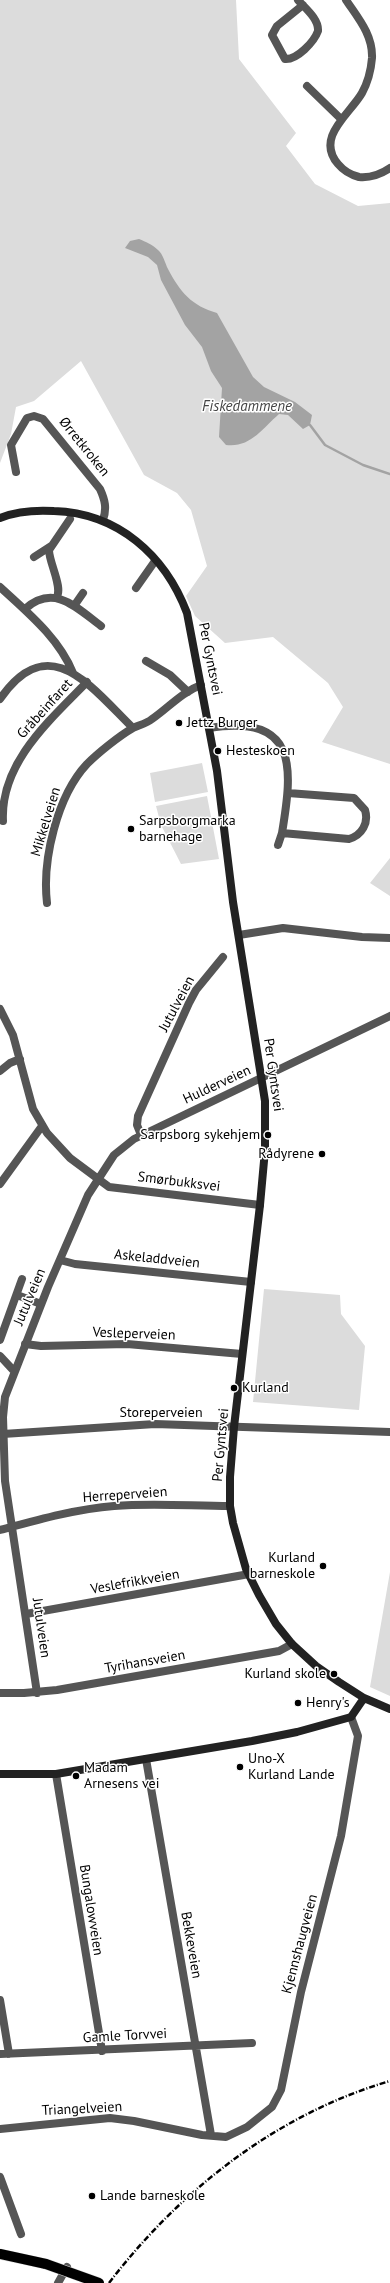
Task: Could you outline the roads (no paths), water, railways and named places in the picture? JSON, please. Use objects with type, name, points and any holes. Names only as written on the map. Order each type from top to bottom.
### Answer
[{"type":"main road","points":[[0,2254],[46,2264],[99,2283]]},
{"type":"street","points":[[346,0],[367,33],[372,55],[370,73],[365,87],[333,131],[331,143],[334,158],[339,165],[351,174],[366,178],[378,175],[390,168]]},
{"type":"street","points":[[300,3],[317,25],[318,32],[295,57],[285,59],[272,35],[277,26],[300,3]]},
{"type":"street","points":[[308,86],[341,119]]},
{"type":"street","name":"Ørretkroken","points":[[16,472],[11,445],[27,418],[34,416],[44,419],[100,489],[106,510],[104,520]]},
{"type":"street","name":"Per Gyntsvei","points":[[0,518],[21,512],[49,510],[78,513],[104,520],[123,530],[155,561],[178,591],[187,613],[209,728],[238,935],[262,1078],[266,1126],[260,1205],[234,1427],[230,1506],[236,1538],[248,1574],[268,1612],[292,1644],[316,1666],[364,1698],[390,1709]]},
{"type":"street","points":[[34,557],[51,546],[70,519]]},
{"type":"street","points":[[51,546],[49,555],[59,589],[56,598]]},
{"type":"street","points":[[136,588],[155,561]]},
{"type":"street","points":[[0,587],[24,609],[66,657],[73,673]]},
{"type":"street","points":[[74,606],[83,593]]},
{"type":"street","points":[[24,609],[41,599],[56,598],[65,600],[101,626]]},
{"type":"street","points":[[146,661],[170,675],[188,692]]},
{"type":"street","points":[[0,699],[20,675],[34,667],[50,666],[73,673],[87,682],[133,728]]},
{"type":"street","name":"Gråbeinfaret","points":[[3,821],[6,793],[26,749],[41,729],[87,682]]},
{"type":"street","name":"Mikkelveien","points":[[46,903],[44,884],[48,853],[70,787],[88,763],[133,728],[146,723],[188,692],[202,686]]},
{"type":"street","points":[[209,728],[224,726],[255,729],[266,732],[276,739],[284,750],[287,768],[288,793],[282,833],[278,844]]},
{"type":"street","points":[[282,833],[349,839],[363,831],[366,822],[366,814],[363,806],[354,798],[288,793]]},
{"type":"street","points":[[238,935],[283,928],[362,937],[390,938]]},
{"type":"street","name":"Jutulveien","points":[[37,1693],[5,1481],[2,1396],[14,1371],[79,1212],[99,1178],[119,1150],[141,1135],[137,1125],[138,1116],[189,1003],[196,990],[224,957]]},
{"type":"street","name":"Smørbukksvei","points":[[0,1009],[13,1035],[29,1099],[42,1126],[63,1153],[99,1178],[109,1187],[260,1205]]},
{"type":"street","name":"Hulderveien","points":[[141,1135],[390,1016]]},
{"type":"street","points":[[0,1072],[10,1063],[20,1059]]},
{"type":"street","points":[[0,1184],[42,1126]]},
{"type":"street","name":"Askeladdveien","points":[[60,1260],[75,1264],[251,1282]]},
{"type":"street","points":[[0,1340],[22,1279]]},
{"type":"street","points":[[17,1295],[41,1304]]},
{"type":"street","name":"Vesleperveien","points":[[25,1344],[41,1346],[127,1344],[242,1354]]},
{"type":"street","points":[[0,1356],[14,1371]]},
{"type":"street","name":"Storeperveien","points":[[3,1434],[128,1424],[390,1432]]},
{"type":"street","name":"Herreperveien","points":[[0,1530],[113,1506],[168,1504],[230,1506]]},
{"type":"street","name":"Veslefrikkveien","points":[[26,1614],[248,1574]]},
{"type":"street","name":"Tyrihansveien","points":[[0,1692],[37,1693],[279,1651],[292,1644]]},
{"type":"street","points":[[0,1774],[56,1774],[259,1740],[351,1717],[364,1698]]},
{"type":"street","name":"Kjennshaugveien","points":[[211,2135],[226,2137],[247,2127],[269,2111],[280,2090],[301,1992],[341,1836],[358,1736],[351,1717]]},
{"type":"street","name":"Bekkeveien","points":[[146,1759],[211,2135]]},
{"type":"street","name":"Bungalowveien","points":[[56,1774],[102,2050]]},
{"type":"street","points":[[0,2000],[9,2054]]},
{"type":"street","name":"Gamle Torvvei","points":[[0,2054],[252,2044]]},
{"type":"street","name":"Triangelveien","points":[[0,2129],[110,2118],[211,2135]]},
{"type":"street","points":[[0,2177],[21,2234]]},
{"type":"street","points":[[58,2283],[67,2267]]},
{"type":"water","name":"Fiskedammene","points":[[139,239],[156,248],[160,252],[177,285],[188,297],[200,306],[217,313],[253,377],[264,387],[295,402],[312,415],[310,425],[303,429],[288,415],[279,414],[249,440],[242,444],[226,445],[219,437],[222,388],[211,371],[202,347],[185,325],[161,280],[157,265],[148,257],[125,248],[130,241]]},
{"type":"waterway","points":[[310,425],[325,445],[363,465],[390,474]]},
{"type":"railway","points":[[109,2283],[137,2249],[167,2217],[199,2187],[234,2160],[270,2135],[308,2113],[348,2095],[390,2081]]},
{"type":"place","name":"Jettz Burger","points":[[179,723]]},
{"type":"place","name":"Hesteskoen","points":[[218,751]]},
{"type":"place","name":"Sarpsborgmarka barnehage","points":[[131,829]]},
{"type":"place","name":"Sarpsborg sykehjem","points":[[268,1135]]},
{"type":"place","name":"Rådyrene","points":[[322,1154]]},
{"type":"place","name":"Kurland","points":[[234,1388]]},
{"type":"place","name":"Kurland barneskole","points":[[323,1566]]},
{"type":"place","name":"Kurland skole","points":[[334,1674]]},
{"type":"place","name":"Henry's","points":[[298,1703]]},
{"type":"place","name":"Uno-X Kurland Lande","points":[[240,1767]]},
{"type":"place","name":"Madam Arnesens vei","points":[[76,1776]]},
{"type":"place","name":"Lande barneskole","points":[[92,2196]]}]
